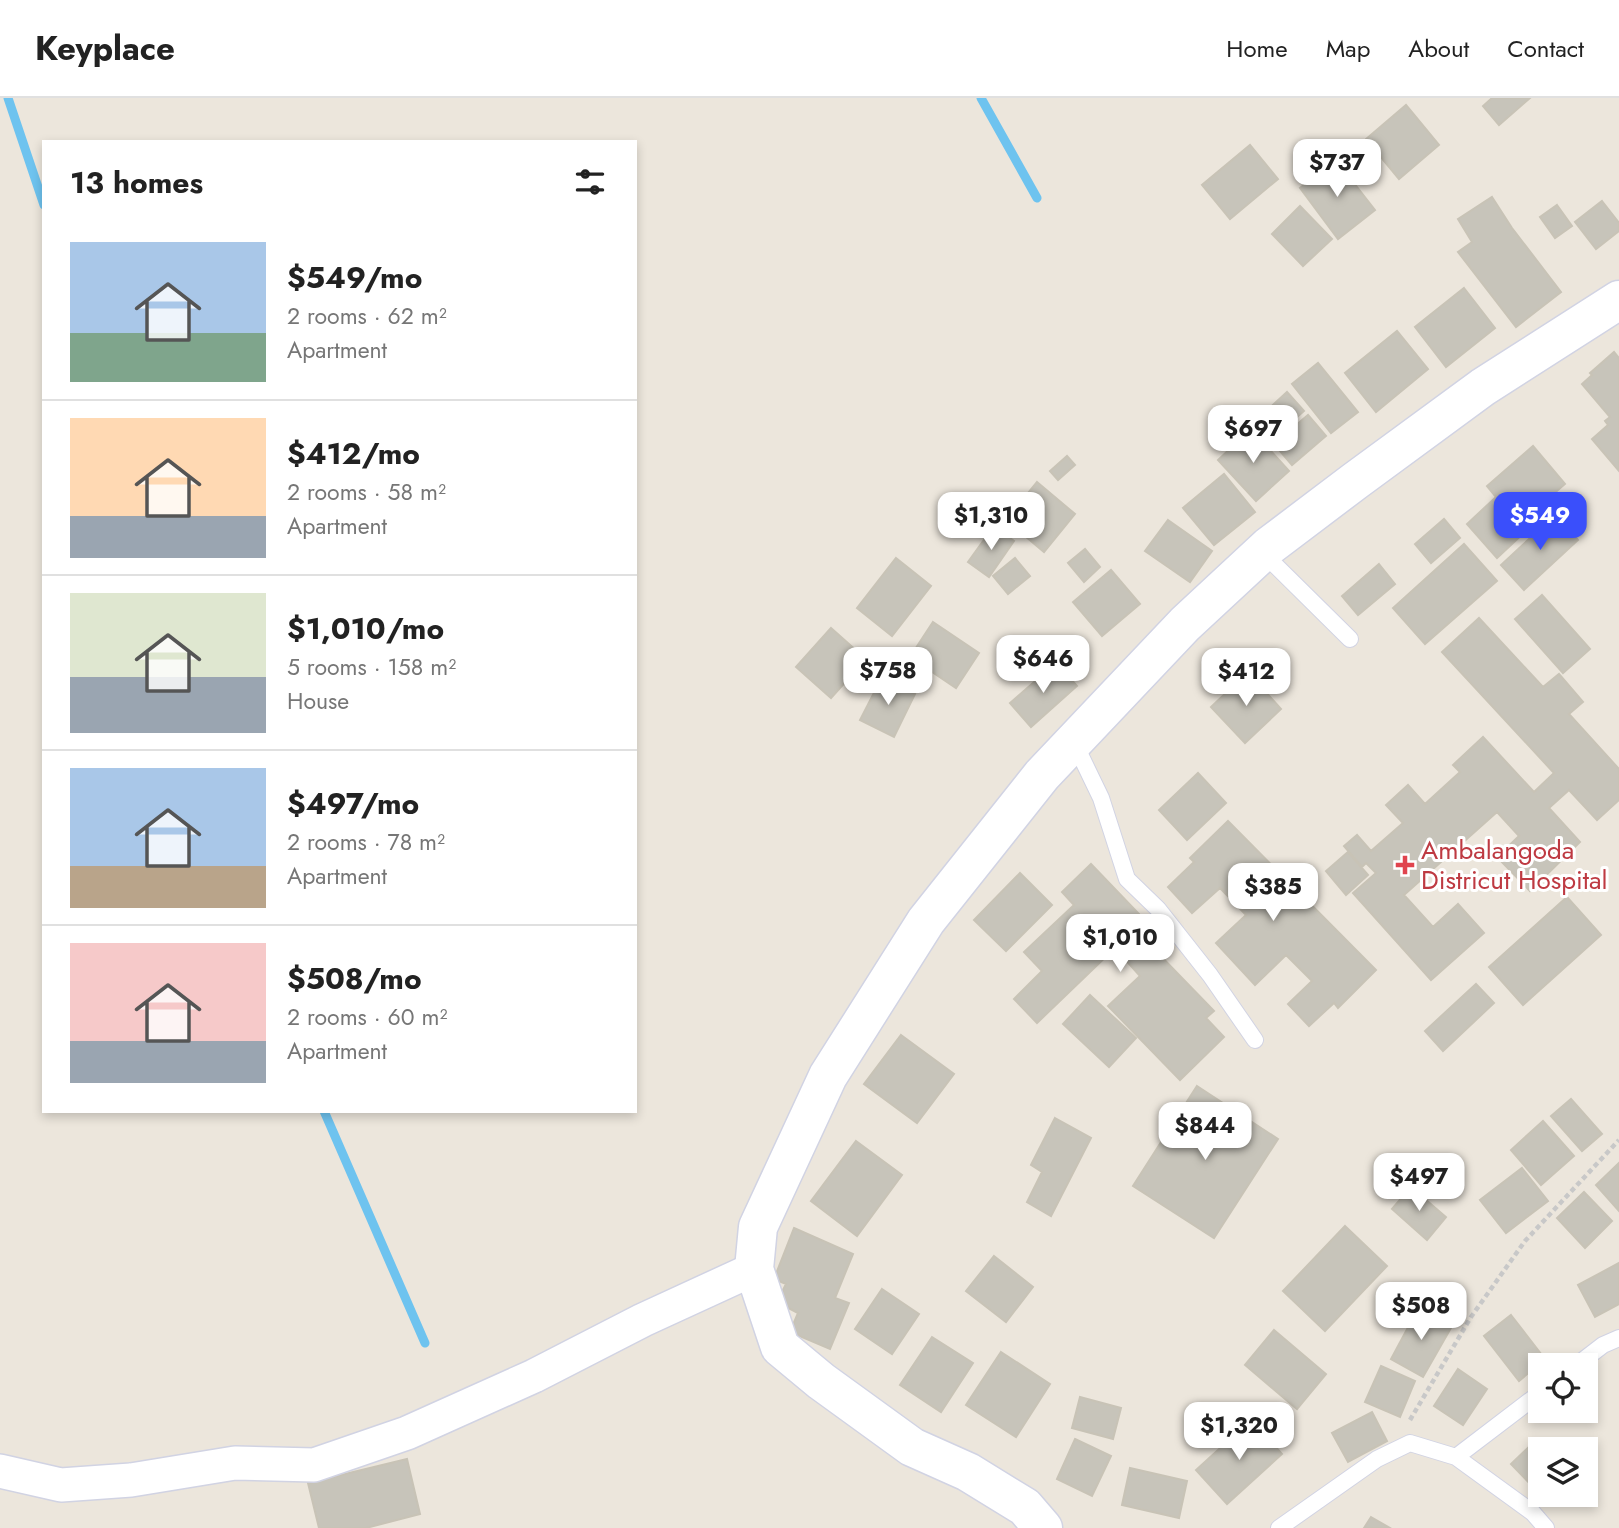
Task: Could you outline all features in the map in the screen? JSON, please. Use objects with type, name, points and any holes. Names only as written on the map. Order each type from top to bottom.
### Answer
[{"type":"street","points":[[1043,1528],[1026,1507],[968,1472],[912,1447],[821,1381],[780,1347],[754,1269],[758,1227],[828,1076],[926,921],[1042,775],[1185,624],[1262,552],[1483,387],[1619,300]]},
{"type":"street","points":[[0,1471],[61,1485],[131,1480],[234,1463],[314,1465],[407,1433],[534,1376],[643,1320],[754,1269]]},
{"type":"lane","points":[[1262,552],[1350,639]]},
{"type":"lane","points":[[1074,742],[1101,798],[1127,879],[1158,909],[1210,975],[1255,1040]]},
{"type":"lane","points":[[1593,1353],[1619,1338]]},
{"type":"lane","points":[[1456,1457],[1528,1402]]},
{"type":"lane","points":[[1279,1528],[1377,1460],[1410,1443],[1456,1457],[1533,1513],[1546,1528]]},
{"type":"path","points":[[1416,1445],[1410,1420],[1471,1317],[1525,1241],[1619,1140]]},
{"type":"building","points":[[1492,98],[1530,98],[1499,125],[1483,106]]},
{"type":"building","points":[[1406,105],[1439,145],[1399,179],[1366,139]]},
{"type":"building","points":[[1250,145],[1278,179],[1230,219],[1202,185]]},
{"type":"building","points":[[1336,160],[1375,210],[1338,239],[1300,188]]},
{"type":"building","points":[[1492,197],[1561,292],[1516,327],[1458,252],[1472,242],[1458,219]]},
{"type":"building","points":[[1602,201],[1619,223],[1619,231],[1596,249],[1575,222]]},
{"type":"building","points":[[1557,205],[1572,226],[1555,238],[1540,217]]},
{"type":"building","points":[[1300,206],[1332,239],[1303,266],[1272,234]]},
{"type":"building","points":[[1464,288],[1495,328],[1446,367],[1415,327]]},
{"type":"building","points":[[1397,331],[1428,369],[1376,412],[1345,373]]},
{"type":"building","points":[[1614,352],[1619,358],[1619,471],[1592,439],[1608,425],[1605,421],[1610,417],[1582,384],[1592,375],[1590,373]]},
{"type":"building","points":[[1318,363],[1358,412],[1331,433],[1292,384]]},
{"type":"building","points":[[1287,392],[1304,411],[1270,441],[1253,423]]},
{"type":"building","points":[[1308,415],[1326,436],[1292,465],[1274,444]]},
{"type":"building","points":[[1251,429],[1289,471],[1256,501],[1218,460]]},
{"type":"building","points":[[1533,446],[1565,484],[1521,522],[1528,529],[1497,558],[1467,524],[1496,497],[1487,486]]},
{"type":"building","points":[[1067,456],[1075,465],[1058,480],[1050,471]]},
{"type":"building","points":[[1224,474],[1255,512],[1214,545],[1183,508]]},
{"type":"building","points":[[1037,482],[1075,514],[1044,552],[1006,520]]},
{"type":"building","points":[[1555,515],[1578,540],[1524,590],[1501,565]]},
{"type":"building","points":[[1444,519],[1460,538],[1431,563],[1415,544]]},
{"type":"building","points":[[1168,520],[1212,551],[1190,582],[1145,551]]},
{"type":"building","points":[[994,526],[1014,541],[989,577],[968,562]]},
{"type":"building","points":[[1464,544],[1497,581],[1425,644],[1393,608]]},
{"type":"building","points":[[1085,549],[1100,567],[1084,582],[1068,563]]},
{"type":"building","points":[[896,558],[931,586],[892,636],[857,608]]},
{"type":"building","points":[[1015,558],[1030,576],[1008,594],[993,576]]},
{"type":"building","points":[[1379,564],[1395,584],[1358,615],[1342,596]]},
{"type":"building","points":[[1111,570],[1140,604],[1102,636],[1073,602]]},
{"type":"building","points":[[1542,595],[1590,649],[1563,673],[1515,619]]},
{"type":"building","points":[[1479,618],[1543,687],[1559,674],[1583,702],[1569,714],[1619,769],[1619,800],[1597,820],[1569,790],[1549,808],[1580,842],[1530,891],[1497,857],[1519,836],[1497,812],[1404,895],[1433,927],[1458,904],[1484,933],[1431,980],[1353,893],[1376,873],[1366,863],[1362,867],[1344,846],[1357,835],[1371,851],[1403,823],[1386,805],[1408,785],[1425,804],[1460,772],[1453,765],[1483,737],[1534,792],[1554,773],[1442,652]]},
{"type":"building","points":[[933,622],[979,653],[956,688],[910,657]]},
{"type":"building","points":[[831,628],[866,659],[831,698],[796,667]]},
{"type":"building","points":[[1056,663],[1077,686],[1031,727],[1010,703]]},
{"type":"building","points":[[1248,672],[1281,709],[1245,743],[1211,707]]},
{"type":"building","points":[[882,677],[915,694],[894,737],[860,720]]},
{"type":"building","points":[[1198,773],[1226,803],[1187,840],[1159,810]]},
{"type":"building","points":[[1228,821],[1376,970],[1338,1008],[1334,1003],[1309,1026],[1288,1004],[1312,981],[1286,955],[1255,985],[1216,943],[1246,915],[1220,888],[1192,913],[1168,887],[1194,862],[1190,858]]},
{"type":"building","points":[[1228,821],[1376,970],[1338,1008],[1334,1003],[1309,1026],[1288,1004],[1312,981],[1286,955],[1255,985],[1216,943],[1246,915],[1220,888],[1192,913],[1168,887],[1194,862],[1190,858]]},
{"type":"building","points":[[1348,852],[1368,875],[1346,895],[1326,871]]},
{"type":"building","points":[[1091,864],[1161,937],[1151,946],[1214,1011],[1206,1018],[1224,1037],[1180,1080],[1108,1006],[1140,976],[1115,948],[1037,1023],[1014,999],[1042,971],[1024,952],[1074,905],[1062,892]]},
{"type":"building","points":[[1020,873],[1052,905],[1006,951],[974,920]]},
{"type":"building","points":[[1567,897],[1601,935],[1523,1005],[1489,967]]},
{"type":"building","points":[[1476,984],[1494,1003],[1443,1051],[1425,1031]]},
{"type":"building","points":[[1090,995],[1136,1038],[1109,1067],[1063,1024]]},
{"type":"building","points":[[901,1035],[954,1074],[917,1123],[864,1084]]},
{"type":"building","points":[[1197,1086],[1278,1139],[1214,1238],[1133,1186]]},
{"type":"building","points":[[1571,1099],[1602,1134],[1582,1151],[1551,1116]]},
{"type":"building","points":[[1055,1118],[1091,1138],[1051,1216],[1027,1202],[1042,1172],[1031,1165]]},
{"type":"building","points":[[1543,1121],[1574,1156],[1541,1185],[1511,1150]]},
{"type":"building","points":[[856,1141],[902,1175],[857,1236],[811,1201]]},
{"type":"building","points":[[1619,1163],[1619,1211],[1596,1185]]},
{"type":"building","points":[[1522,1168],[1548,1201],[1506,1233],[1480,1200]]},
{"type":"building","points":[[1411,1187],[1446,1217],[1427,1240],[1392,1209]]},
{"type":"building","points":[[1584,1192],[1612,1221],[1585,1248],[1557,1218]]},
{"type":"building","points":[[1345,1226],[1387,1266],[1325,1331],[1283,1291]]},
{"type":"building","points":[[794,1228],[853,1254],[835,1298],[849,1303],[830,1349],[790,1332],[798,1313],[777,1302],[786,1284],[774,1279]]},
{"type":"building","points":[[994,1256],[1033,1287],[1006,1322],[966,1291]]},
{"type":"building","points":[[1619,1263],[1619,1304],[1595,1317],[1578,1285]]},
{"type":"building","points":[[882,1289],[919,1314],[892,1354],[855,1329]]},
{"type":"building","points":[[1419,1307],[1452,1326],[1423,1377],[1391,1359]]},
{"type":"building","points":[[1511,1315],[1540,1353],[1528,1353],[1528,1373],[1519,1381],[1484,1336]]},
{"type":"building","points":[[1274,1330],[1326,1374],[1297,1409],[1245,1365]]},
{"type":"building","points":[[932,1337],[973,1363],[941,1412],[900,1385]]},
{"type":"building","points":[[1001,1352],[1050,1384],[1016,1437],[966,1405]]},
{"type":"building","points":[[1381,1366],[1415,1381],[1400,1417],[1365,1402]]},
{"type":"building","points":[[1458,1369],[1487,1389],[1463,1425],[1434,1406]]},
{"type":"building","points":[[1080,1397],[1121,1408],[1113,1439],[1072,1428]]},
{"type":"building","points":[[1372,1412],[1387,1441],[1348,1462],[1332,1433]]},
{"type":"building","points":[[1251,1420],[1282,1454],[1227,1504],[1196,1470]]},
{"type":"building","points":[[1075,1439],[1111,1456],[1092,1496],[1057,1479]]},
{"type":"building","points":[[1528,1448],[1528,1482],[1511,1464]]},
{"type":"building","points":[[407,1459],[420,1514],[366,1528],[319,1528],[308,1483]]},
{"type":"building","points":[[1130,1468],[1187,1481],[1179,1518],[1122,1505]]},
{"type":"building","points":[[1371,1517],[1390,1528],[1364,1528]]},
{"type":"waterway","points":[[8,98],[42,199]]},
{"type":"waterway","points":[[981,98],[1037,198]]},
{"type":"waterway","points":[[325,1113],[425,1343]]},
{"type":"place","name":"Ambalangoda Districut Hospital","points":[[1405,865]]}]
